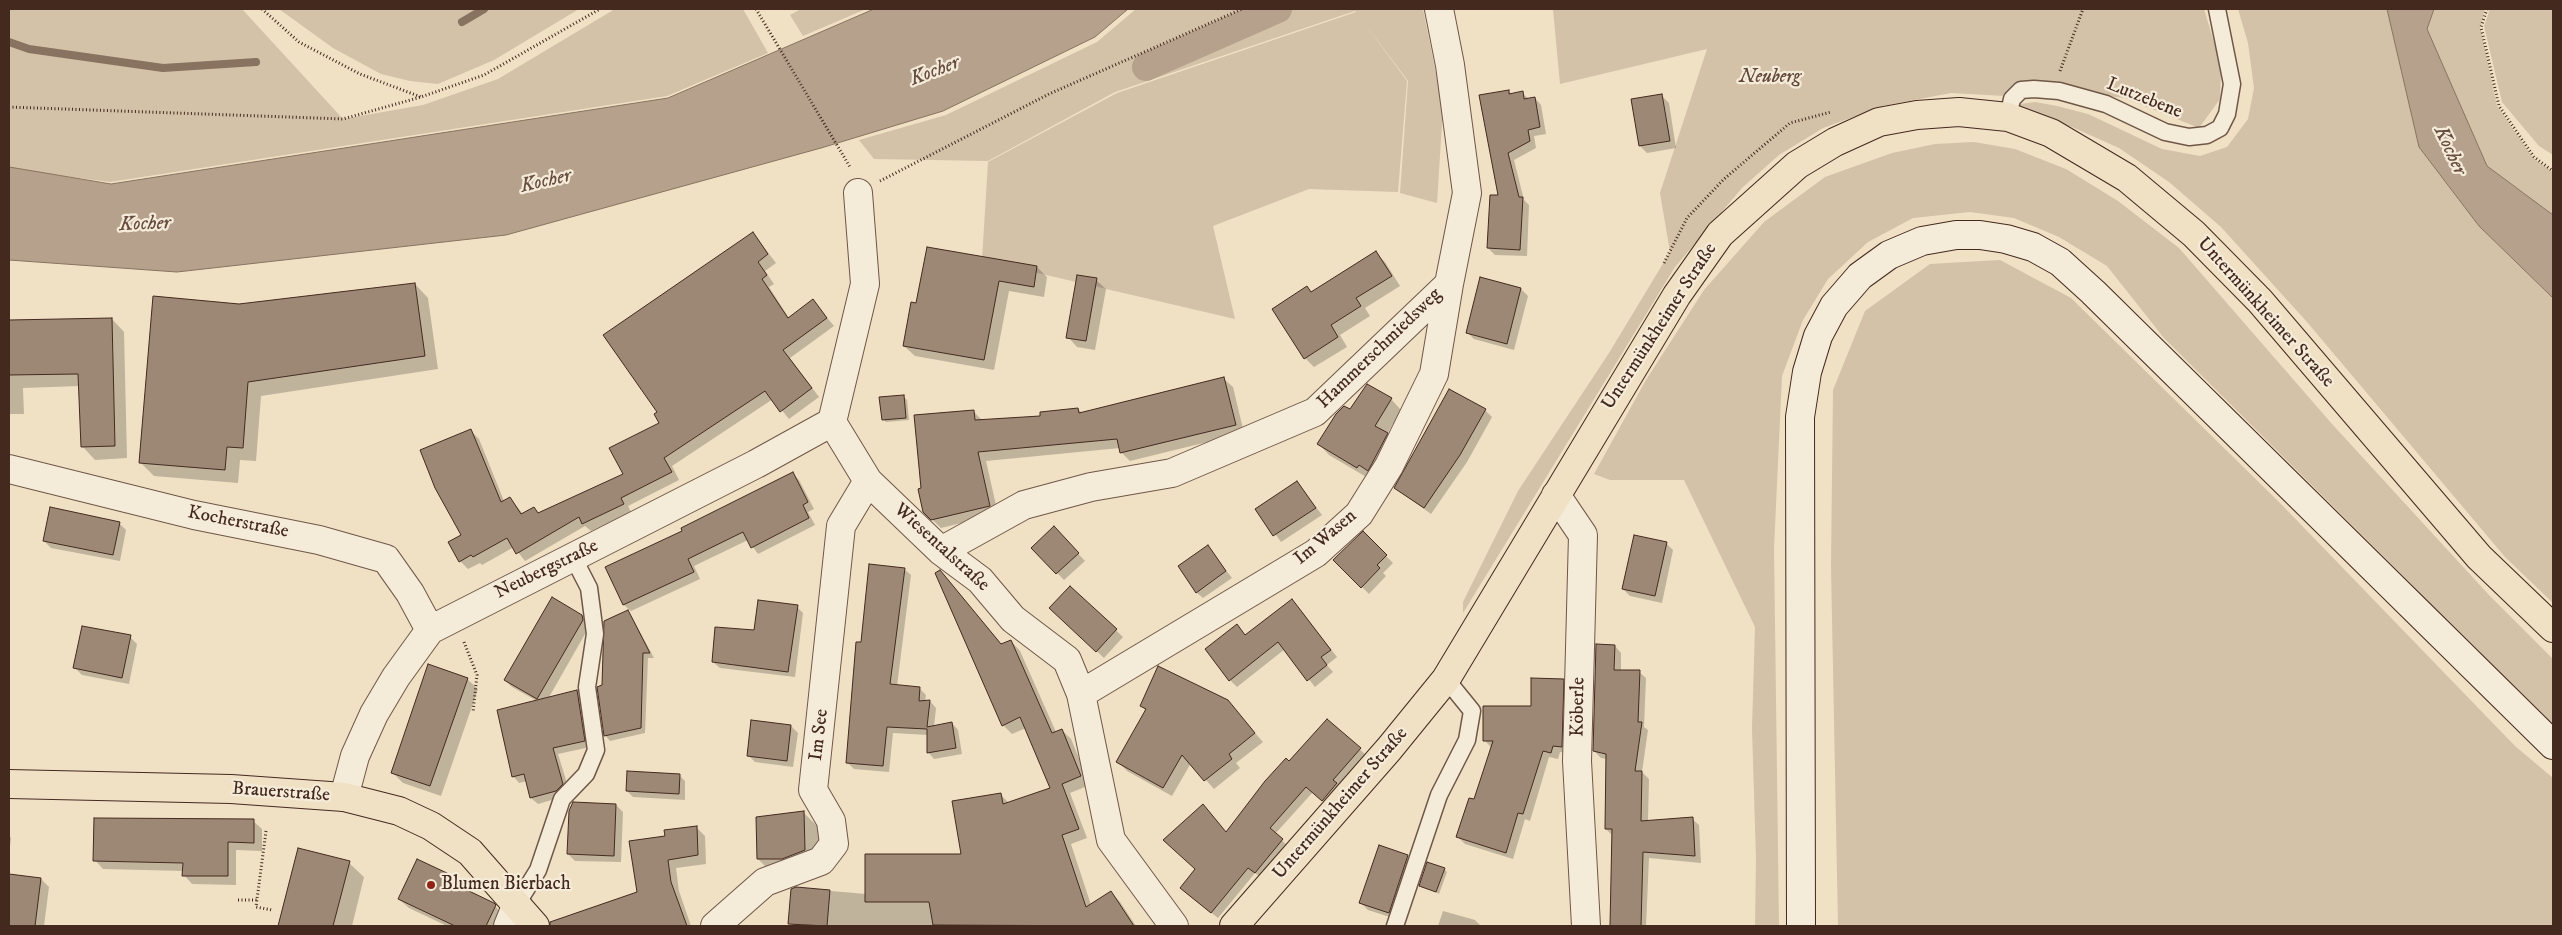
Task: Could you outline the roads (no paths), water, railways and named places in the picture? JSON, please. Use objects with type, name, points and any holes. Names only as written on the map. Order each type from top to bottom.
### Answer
[{"type":"main road","name":"Untermünkheimer Straße","points":[[1234,926],[1390,749],[1446,679],[1677,295],[1720,234],[1797,165],[1834,142],[1880,122],[1917,115],[1959,112],[2008,117],[2051,132],[2127,178],[2194,234],[2260,301],[2478,557],[2553,628]]},
{"type":"main road","name":"Brauerstraße","points":[[9,784],[231,789],[344,797],[399,811],[455,841],[485,866],[513,915]]},
{"type":"main road","points":[[513,915],[535,926]]},
{"type":"street","name":"Hammerschmiedsweg","points":[[941,551],[1024,505],[1091,487],[1172,474],[1315,412],[1449,284],[1466,193],[1450,64],[1439,9]]},
{"type":"street","points":[[832,422],[865,284],[858,193]]},
{"type":"street","points":[[1802,926],[1800,417],[1807,372],[1818,336],[1834,306],[1860,276],[1889,255],[1922,241],[1956,235],[1980,235],[2006,239],[2033,247],[2060,262],[2093,292],[2553,746]]},
{"type":"street","name":"Im Wasen","points":[[1081,694],[1316,552],[1359,514],[1389,466],[1434,374],[1449,284]]},
{"type":"street","name":"Wiesentalstraße","points":[[832,422],[868,480],[941,551],[980,580],[1013,619],[1067,660],[1081,694],[1111,840],[1174,926]]},
{"type":"street","name":"Neubergstraße","points":[[344,797],[355,756],[374,714],[396,677],[430,630],[454,616],[756,464],[832,422]]},
{"type":"street","name":"Kocherstraße","points":[[9,468],[194,515],[319,540],[386,558],[410,593],[430,630]]},
{"type":"street","name":"Im See","points":[[715,926],[765,882],[821,861],[834,844],[831,821],[813,790],[841,526],[868,480]]},
{"type":"street","name":"Köberle","points":[[1556,495],[1583,535],[1578,761],[1586,926]]},
{"type":"lane","name":"Lutzebene","points":[[2008,117],[2011,101],[2021,90],[2053,90],[2106,104],[2165,132],[2189,137],[2207,135],[2220,128],[2227,114],[2232,84],[2217,9]]},
{"type":"lane","points":[[513,915],[538,870],[562,798],[586,774],[596,750],[587,687],[595,634],[589,588],[573,557]]},
{"type":"lane","points":[[1395,926],[1439,795],[1467,740],[1472,711],[1446,679]]},
{"type":"water","name":"Kocher","points":[[874,9],[1128,9],[1095,37],[943,111],[821,148],[506,235],[177,272],[9,260],[9,167],[111,184],[668,98]]},
{"type":"water","name":"Kocher","points":[[2387,9],[2434,9],[2427,29],[2487,166],[2553,215],[2553,298],[2479,226],[2419,147]]},
{"type":"waterway","points":[[462,22],[484,9]]},
{"type":"waterway","points":[[1146,67],[1278,9]]},
{"type":"waterway","points":[[9,42],[29,49],[163,68],[256,62]]},
{"type":"place","name":"Blumen Bierbach","points":[[431,885]]},
{"type":"park label","name":"Neuberg","points":[[1770,78]]}]
